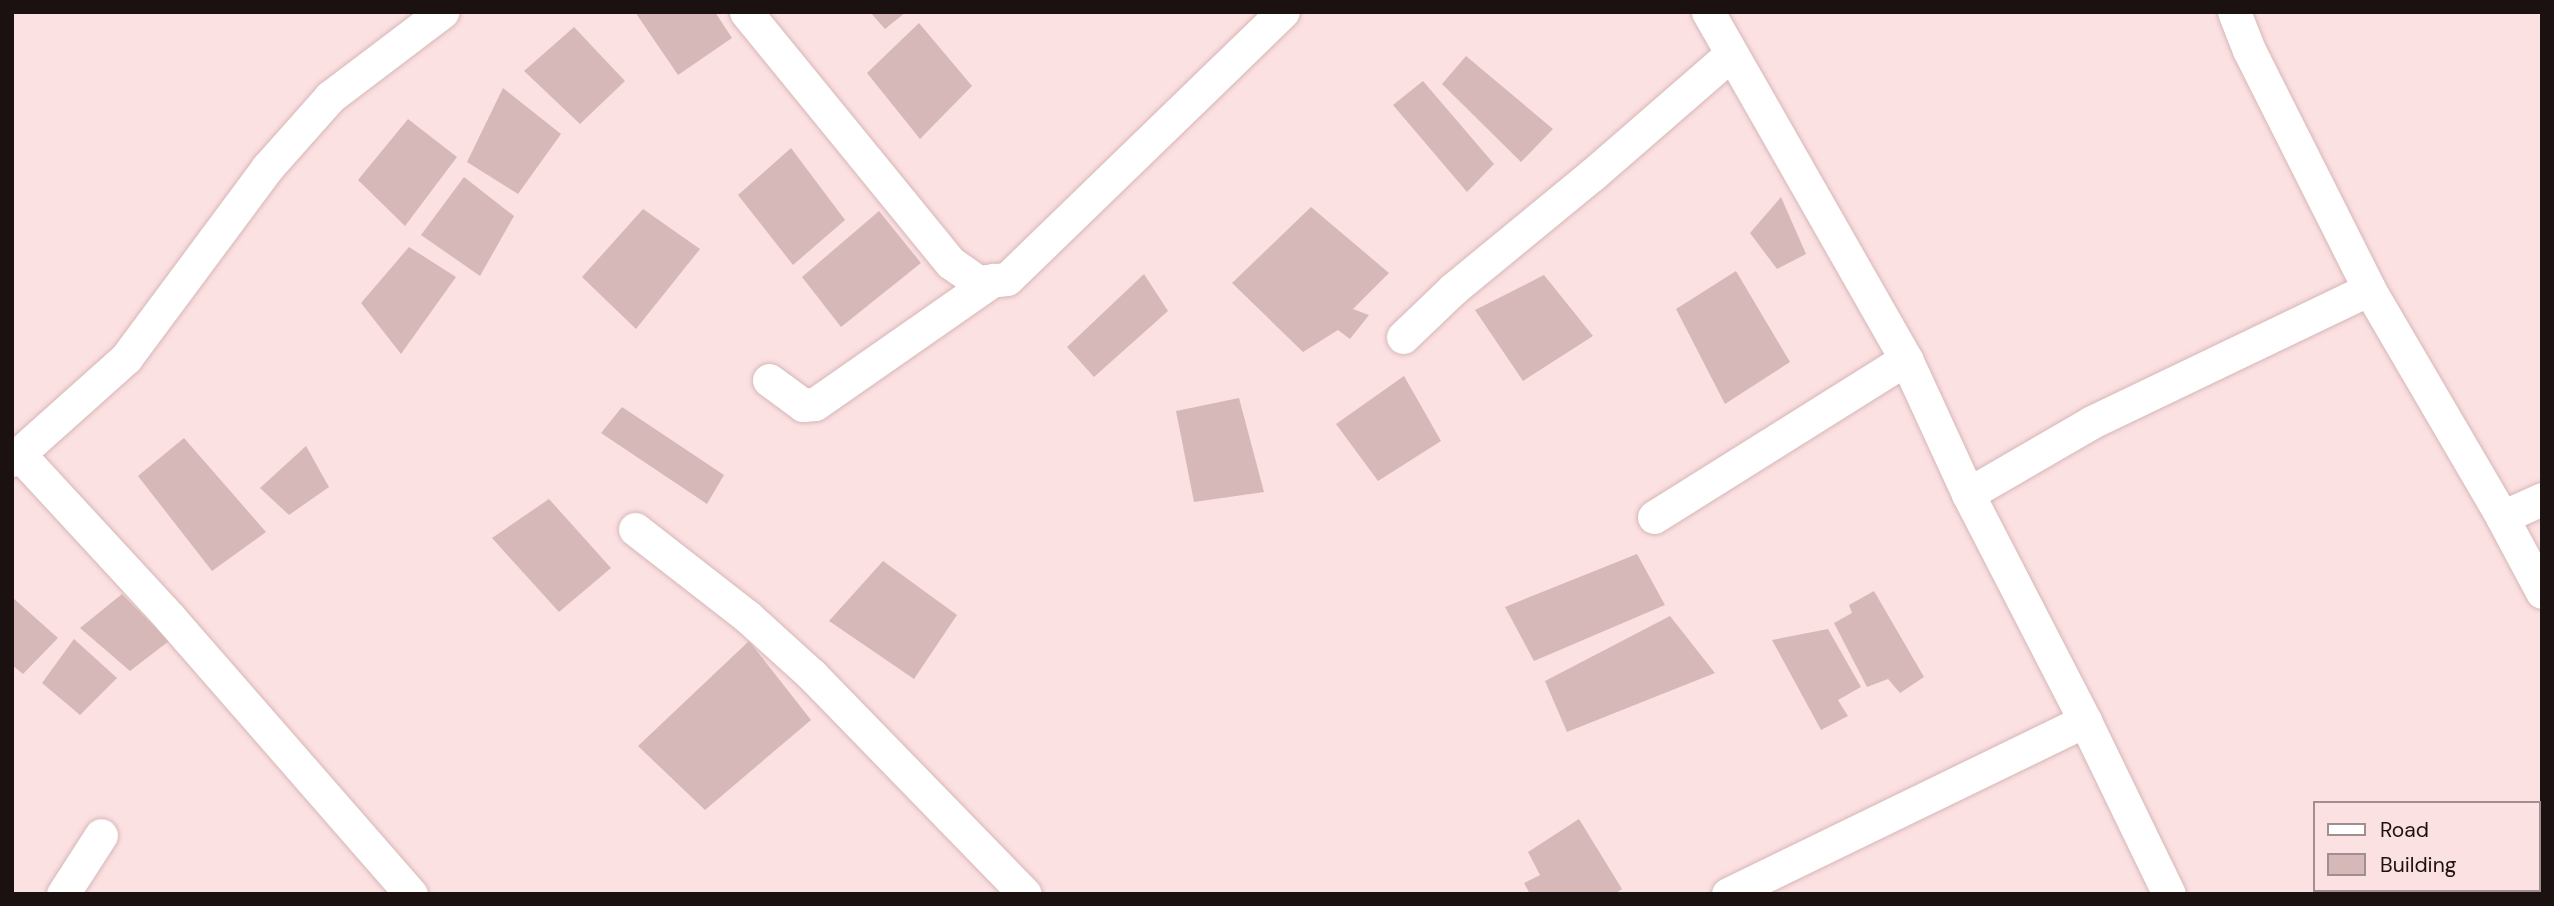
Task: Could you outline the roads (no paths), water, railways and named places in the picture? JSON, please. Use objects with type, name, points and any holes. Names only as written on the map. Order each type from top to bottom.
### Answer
[{"type":"street","points":[[411,894],[171,619],[16,457],[126,358],[267,168],[330,97],[442,12]]},
{"type":"street","points":[[746,12],[951,263],[978,282],[1007,279],[1283,12]]},
{"type":"street","points":[[1708,12],[1906,359],[1968,494],[2085,721],[2169,894]]},
{"type":"street","points":[[2234,12],[2249,50],[2369,289],[2542,592]]},
{"type":"street","points":[[1403,337],[1453,289],[1592,175],[1731,54]]},
{"type":"street","points":[[769,380],[803,405],[815,404],[993,280]]},
{"type":"street","points":[[1968,494],[2092,422],[2369,289]]},
{"type":"street","points":[[1654,517],[1906,359]]},
{"type":"street","points":[[2501,517],[2542,499]]},
{"type":"street","points":[[635,529],[748,617],[812,675],[1025,894]]},
{"type":"street","points":[[1728,894],[2085,721]]},
{"type":"street","points":[[63,894],[101,835]]}]
